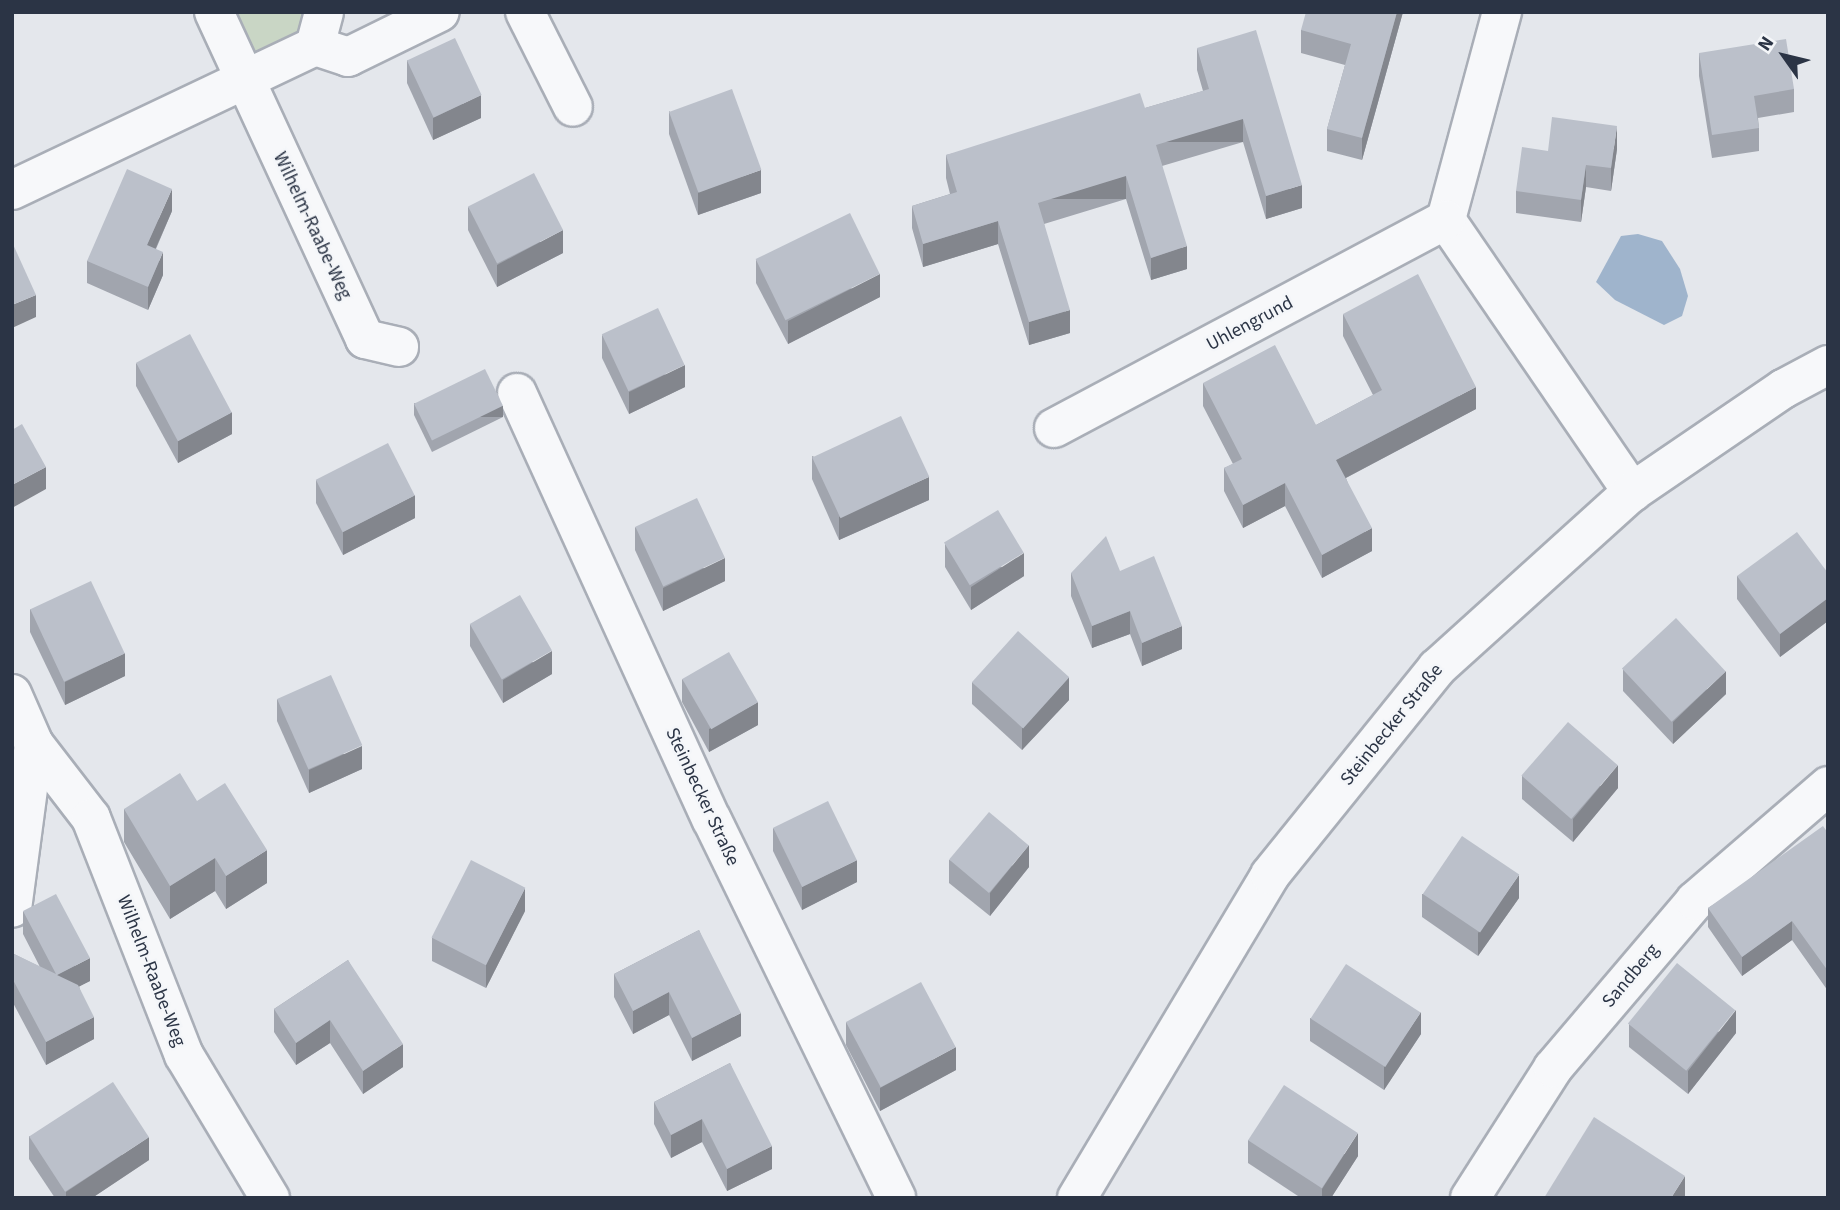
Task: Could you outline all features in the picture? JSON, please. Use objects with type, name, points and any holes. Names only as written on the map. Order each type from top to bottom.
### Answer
[{"type":"street","name":"Wilhelm-Raabe-Weg","points":[[214,12],[365,338],[399,347]]},
{"type":"street","points":[[12,190],[245,82],[319,29],[348,57],[440,12]]},
{"type":"street","points":[[525,12],[573,107]]},
{"type":"street","points":[[1502,12],[1446,220],[1632,492]]},
{"type":"street","name":"Uhlengrund","points":[[1054,428],[1446,220]]},
{"type":"street","name":"Steinbecker Straße","points":[[1077,1198],[1270,875],[1437,668],[1632,492],[1783,389],[1828,365]]},
{"type":"street","name":"Steinbecker Straße","points":[[517,393],[712,820],[896,1198]]},
{"type":"street","name":"Wilhelm-Raabe-Weg","points":[[12,694],[34,744],[91,818],[184,1055],[270,1198]]},
{"type":"street","points":[[12,908],[34,744]]},
{"type":"street","name":"Sandberg","points":[[1470,1198],[1553,1068],[1695,901],[1828,786]]},
{"type":"green space","points":[[214,12],[324,12],[245,82]]},
{"type":"water","points":[[1638,234],[1662,241],[1680,269],[1688,296],[1682,316],[1664,325],[1615,300],[1596,282],[1621,236]]},
{"type":"building","points":[[1306,12],[1397,12],[1362,138],[1327,129],[1351,44],[1301,30]]},
{"type":"building","points":[[1256,30],[1302,185],[1266,196],[1243,119],[1156,145],[1187,246],[1151,258],[1126,176],[1038,203],[1070,310],[1029,322],[998,221],[923,244],[912,206],[957,192],[946,155],[1140,93],[1145,108],[1209,89],[1197,48]]},
{"type":"building","points":[[455,38],[482,95],[434,117],[407,60]]},
{"type":"building","points":[[1786,39],[1794,89],[1754,96],[1759,128],[1712,135],[1699,53]]},
{"type":"building","points":[[732,89],[761,170],[698,193],[669,112]]},
{"type":"building","points":[[1552,117],[1617,126],[1611,168],[1586,165],[1581,200],[1516,191],[1522,147],[1548,151]]},
{"type":"building","points":[[127,169],[172,189],[147,245],[163,252],[148,287],[87,261]]},
{"type":"building","points":[[534,173],[563,230],[497,264],[468,207]]},
{"type":"building","points":[[850,213],[880,274],[785,320],[756,259]]},
{"type":"building","points":[[12,242],[36,295],[12,305]]},
{"type":"building","points":[[1418,274],[1476,387],[1336,460],[1372,528],[1322,555],[1285,483],[1243,505],[1224,468],[1242,459],[1203,383],[1275,345],[1316,425],[1382,390],[1343,314]]},
{"type":"building","points":[[658,308],[685,365],[628,391],[602,334]]},
{"type":"building","points":[[190,334],[232,413],[178,441],[136,363]]},
{"type":"building","points":[[485,369],[503,406],[432,440],[414,404]]},
{"type":"building","points":[[901,416],[929,477],[840,518],[812,457]]},
{"type":"building","points":[[22,424],[46,467],[12,485],[12,430]]},
{"type":"building","points":[[388,443],[415,496],[343,532],[316,480]]},
{"type":"building","points":[[697,498],[725,558],[663,587],[635,527]]},
{"type":"building","points":[[998,510],[1024,553],[970,585],[944,542]]},
{"type":"building","points":[[1797,532],[1828,573],[1828,598],[1780,634],[1737,576]]},
{"type":"building","points":[[1106,536],[1120,571],[1154,556],[1182,626],[1142,643],[1130,611],[1092,626],[1071,573]]},
{"type":"building","points":[[91,581],[125,654],[64,682],[30,609]]},
{"type":"building","points":[[520,595],[552,650],[502,679],[470,624]]},
{"type":"building","points":[[1676,618],[1726,671],[1672,722],[1622,668]]},
{"type":"building","points":[[1018,631],[1069,677],[1023,728],[972,682]]},
{"type":"building","points":[[729,652],[758,702],[711,729],[682,679]]},
{"type":"building","points":[[331,675],[362,745],[308,769],[277,699]]},
{"type":"building","points":[[1568,722],[1618,765],[1571,819],[1521,776]]},
{"type":"building","points":[[180,773],[197,801],[225,783],[267,850],[226,876],[215,858],[170,886],[124,809]]},
{"type":"building","points":[[828,801],[857,860],[802,887],[773,828]]},
{"type":"building","points":[[989,812],[1029,845],[989,893],[949,859]]},
{"type":"building","points":[[1823,826],[1828,833],[1828,971],[1792,921],[1742,957],[1708,908]]},
{"type":"building","points":[[1462,836],[1519,875],[1480,933],[1423,894]]},
{"type":"building","points":[[471,860],[525,888],[486,965],[432,938]]},
{"type":"building","points":[[56,894],[90,958],[57,975],[78,985],[94,1017],[46,1042],[12,978],[12,953],[56,974],[23,911]]},
{"type":"building","points":[[699,930],[741,1013],[692,1038],[669,992],[633,1011],[614,974]]},
{"type":"building","points":[[348,960],[403,1044],[363,1071],[330,1020],[296,1043],[274,1009]]},
{"type":"building","points":[[1677,963],[1735,1010],[1686,1071],[1628,1024]]},
{"type":"building","points":[[1346,964],[1421,1012],[1385,1067],[1311,1019]]},
{"type":"building","points":[[921,982],[956,1047],[881,1087],[846,1022]]},
{"type":"building","points":[[730,1063],[772,1146],[727,1169],[702,1119],[671,1135],[654,1102]]},
{"type":"building","points":[[113,1082],[149,1137],[65,1192],[29,1136]]},
{"type":"building","points":[[1284,1085],[1358,1133],[1322,1188],[1248,1140]]},
{"type":"building","points":[[1594,1117],[1685,1176],[1671,1198],[1544,1198]]}]
